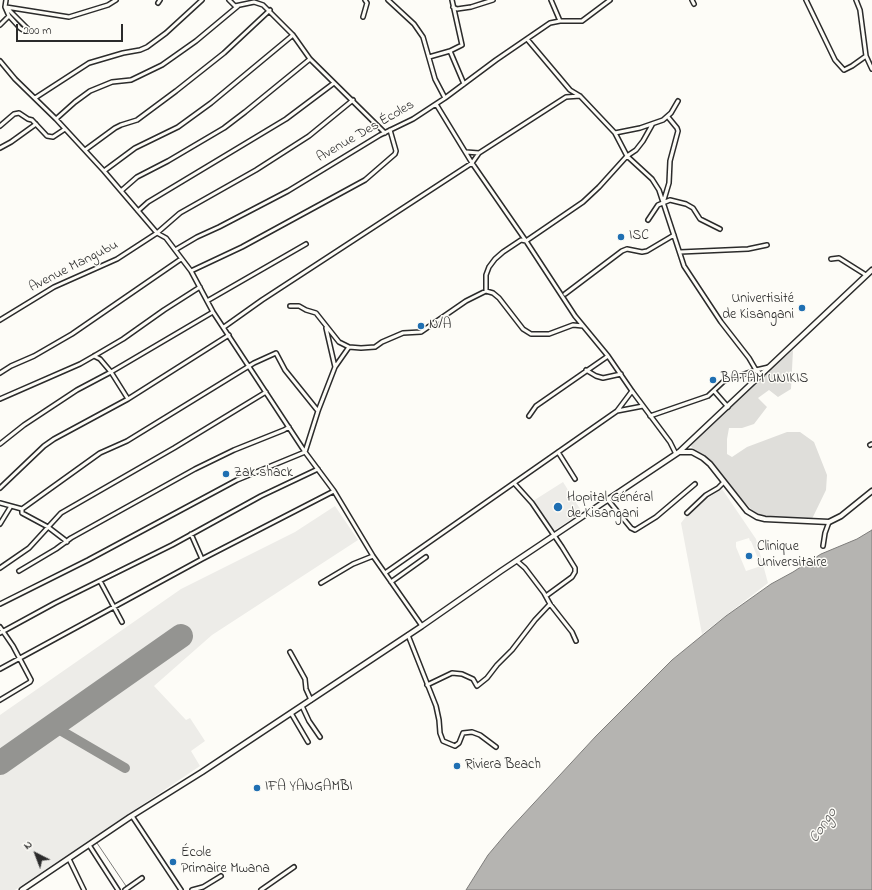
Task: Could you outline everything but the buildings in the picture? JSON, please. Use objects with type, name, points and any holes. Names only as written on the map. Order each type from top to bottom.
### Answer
[{"type":"main road","points":[[22,890],[422,626],[677,453],[689,444],[872,270]]},
{"type":"main road","points":[[689,444],[692,452]]},
{"type":"main road","points":[[677,453],[692,452],[703,458],[710,464],[741,505],[757,518],[829,522],[841,516],[872,491]]},
{"type":"street","points":[[6,0],[5,7],[9,16],[20,28],[29,30],[6,7],[69,18],[108,5],[116,0]]},
{"type":"street","points":[[35,98],[89,63],[147,47],[166,33],[202,0]]},
{"type":"street","points":[[229,0],[234,5],[238,6]]},
{"type":"street","points":[[263,0],[263,5]]},
{"type":"street","points":[[362,17],[367,4],[365,0]]},
{"type":"street","points":[[388,0],[420,31],[435,79],[445,98]]},
{"type":"street","points":[[429,56],[450,51],[462,45],[452,0]]},
{"type":"street","points":[[453,7],[457,9],[471,7],[493,0]]},
{"type":"street","points":[[551,0],[560,21],[582,21],[610,0]]},
{"type":"street","points":[[692,0],[694,4]]},
{"type":"street","points":[[806,0],[835,60],[844,70],[866,56]]},
{"type":"street","points":[[856,0],[860,10],[866,56],[872,69]]},
{"type":"street","points":[[56,120],[75,102],[90,91],[104,85],[131,80],[162,65],[196,41],[238,6],[254,2],[263,5],[270,10],[293,35],[310,59],[385,132]]},
{"type":"street","points":[[85,150],[115,128],[137,120],[176,91],[224,53],[270,10]]},
{"type":"street","points":[[0,25],[9,16]]},
{"type":"street","name":"Avenue Des Écoles","points":[[175,250],[197,237],[288,191],[385,132],[405,124],[445,98],[550,23],[560,21]]},
{"type":"street","points":[[104,170],[135,148],[178,126],[211,103],[293,35]]},
{"type":"street","points":[[527,39],[570,90],[580,96],[615,133],[627,156],[652,179],[659,190],[684,266],[721,322],[749,358],[756,370],[762,375]]},
{"type":"street","points":[[450,51],[464,84]]},
{"type":"street","points":[[866,56],[872,59]]},
{"type":"street","points":[[122,191],[138,176],[168,161],[224,128],[310,59]]},
{"type":"street","points":[[0,61],[104,170],[157,233],[166,238],[191,271],[213,312],[305,452],[334,490],[373,556],[422,626]]},
{"type":"street","points":[[138,211],[148,202],[286,119],[334,83]]},
{"type":"street","points":[[224,327],[262,300],[472,163],[479,153],[566,97],[570,90]]},
{"type":"street","points":[[566,97],[580,96]]},
{"type":"street","name":"Avenue Mangubu","points":[[0,320],[54,287],[117,259],[157,233],[180,214],[256,170],[309,136],[353,100]]},
{"type":"street","points":[[615,133],[652,125],[668,117],[678,101]]},
{"type":"street","points":[[436,104],[472,163],[526,240],[566,302],[583,326],[608,356],[677,453]]},
{"type":"street","points":[[0,126],[19,113],[32,120],[50,137],[53,137],[65,129]]},
{"type":"street","points":[[663,203],[669,183],[670,162],[678,131],[668,117]]},
{"type":"street","points":[[0,148],[36,124]]},
{"type":"street","points":[[486,291],[486,275],[489,267],[503,252],[521,240],[526,240],[583,202],[627,156],[636,150],[652,125]]},
{"type":"street","points":[[191,271],[242,247],[365,180],[395,154],[396,151],[390,130]]},
{"type":"street","points":[[466,152],[479,153]]},
{"type":"street","points":[[648,220],[658,205],[670,200],[686,204],[693,208],[700,220],[720,229]]},
{"type":"street","points":[[565,294],[622,251],[627,249],[642,252],[647,251],[674,235]]},
{"type":"street","points":[[207,301],[306,244]]},
{"type":"street","points":[[680,252],[748,249],[767,245]]},
{"type":"street","points":[[832,259],[839,258],[866,275]]},
{"type":"street","points":[[0,373],[11,366],[34,356],[72,334],[181,259]]},
{"type":"street","points":[[0,399],[80,364],[124,339],[164,310],[200,287]]},
{"type":"street","points":[[290,306],[299,306],[316,313],[339,342],[349,347],[371,348],[403,333],[422,332],[466,301],[486,291],[493,293],[499,298],[523,329],[531,334],[549,334],[572,325],[583,326]]},
{"type":"street","points":[[559,291],[565,294]]},
{"type":"street","points":[[565,294],[566,302]]},
{"type":"street","points":[[0,444],[44,411],[94,380],[111,372],[213,312]]},
{"type":"street","points":[[326,326],[335,367]]},
{"type":"street","points":[[0,488],[44,446],[54,439],[128,399],[229,335]]},
{"type":"street","points":[[305,452],[318,411],[335,367],[349,347]]},
{"type":"street","points":[[22,509],[100,453],[127,441],[249,366],[276,353],[285,370],[318,411]]},
{"type":"street","points":[[94,356],[100,359],[111,372],[128,399]]},
{"type":"street","points":[[529,416],[536,406],[608,356]]},
{"type":"street","points":[[650,416],[708,396],[724,381],[772,366]]},
{"type":"street","points":[[586,370],[603,378],[621,374]]},
{"type":"street","points":[[385,573],[618,411],[632,391]]},
{"type":"street","points":[[714,391],[728,407]]},
{"type":"street","points":[[0,568],[30,548],[61,513],[174,448],[266,392]]},
{"type":"street","points":[[618,411],[643,406]]},
{"type":"street","points":[[19,570],[67,542],[71,538],[195,469],[234,450],[289,427]]},
{"type":"street","points":[[0,604],[94,557],[237,480],[305,452]]},
{"type":"street","points":[[558,452],[576,479]]},
{"type":"street","points":[[2,632],[261,496],[318,469]]},
{"type":"street","points":[[687,513],[706,495],[718,488],[724,482]]},
{"type":"street","points":[[514,483],[532,503],[575,568],[575,572],[566,583],[546,596]]},
{"type":"street","points":[[608,500],[631,528],[636,530],[656,517],[695,484]]},
{"type":"street","points":[[0,669],[202,559],[334,490]]},
{"type":"street","points":[[0,504],[22,509],[22,512],[48,527],[67,542]]},
{"type":"street","points":[[0,524],[11,506]]},
{"type":"street","points":[[823,546],[825,532],[829,522]]},
{"type":"street","points":[[191,534],[202,559]]},
{"type":"street","points":[[322,583],[353,564],[373,556]]},
{"type":"street","points":[[391,582],[426,557]]},
{"type":"street","points":[[517,561],[535,580],[550,604],[572,632],[576,641]]},
{"type":"street","points":[[100,581],[122,622]]},
{"type":"street","points":[[427,685],[452,673],[462,674],[473,679],[477,686],[487,678],[512,650],[535,620],[550,604]]},
{"type":"street","points":[[0,627],[31,678],[31,681],[0,700]]},
{"type":"street","points":[[408,635],[436,706],[440,733],[444,741],[455,746],[459,743],[463,733],[472,732],[480,735],[496,747]]},
{"type":"street","points":[[290,652],[304,679],[306,689],[311,700]]},
{"type":"street","points":[[302,706],[320,737]]},
{"type":"street","points":[[291,713],[308,742]]},
{"type":"street","points":[[132,816],[181,890]]},
{"type":"street","points":[[89,845],[118,890]]},
{"type":"street","points":[[69,859],[84,890]]},
{"type":"street","points":[[261,890],[294,867]]},
{"type":"street","points":[[192,890],[203,887],[221,876]]},
{"type":"street","points":[[125,890],[142,878]]},
{"type":"shaded area","points":[[793,350],[791,389],[778,397],[769,390],[758,398],[767,407],[754,424],[742,428],[729,428],[727,454],[732,457],[747,447],[787,432],[800,432],[814,442],[827,475],[826,490],[811,521],[759,515],[750,508],[687,442]]},
{"type":"shaded area","name":"Hopital Général de Kisangani","points":[[563,482],[582,512],[552,532],[533,501]]},
{"type":"shaded area","points":[[722,489],[756,539],[768,583],[702,634],[681,523],[697,505]],"holes":[[[749,538],[761,566],[746,571],[736,547],[736,542]]]},
{"type":"shaded area","points":[[335,506],[358,540],[212,635],[154,686],[186,720],[190,718],[205,741],[191,751],[200,766],[15,890],[0,890],[0,715],[181,589],[295,532]]},
{"type":"water","name":"Congo","points":[[872,530],[872,890],[466,890],[488,855],[509,830],[596,736],[672,660],[726,616],[771,584],[821,554],[857,539]]},
{"type":"waterway","points":[[97,843],[126,886]]},
{"type":"taxiway","points":[[53,726],[125,768]]},
{"type":"runway","points":[[0,763],[181,636]]},
{"type":"place","name":"ISC","points":[[621,237]]},
{"type":"place","name":"Univertisité de Kisangani","points":[[802,308]]},
{"type":"place","name":"N/A","points":[[421,326]]},
{"type":"place","name":"BATAM UNIKIS","points":[[713,380]]},
{"type":"place","name":"Zak shack","points":[[226,474]]},
{"type":"place","name":"Hopital Général de Kisangani","points":[[558,507]]},
{"type":"place","name":"Clinique Universitaire","points":[[749,556]]},
{"type":"place","name":"Riviera Beach","points":[[457,766]]},
{"type":"place","name":"IFA YANGAMBI","points":[[257,788]]},
{"type":"place","name":"École Primaire Mwana","points":[[173,862]]}]
